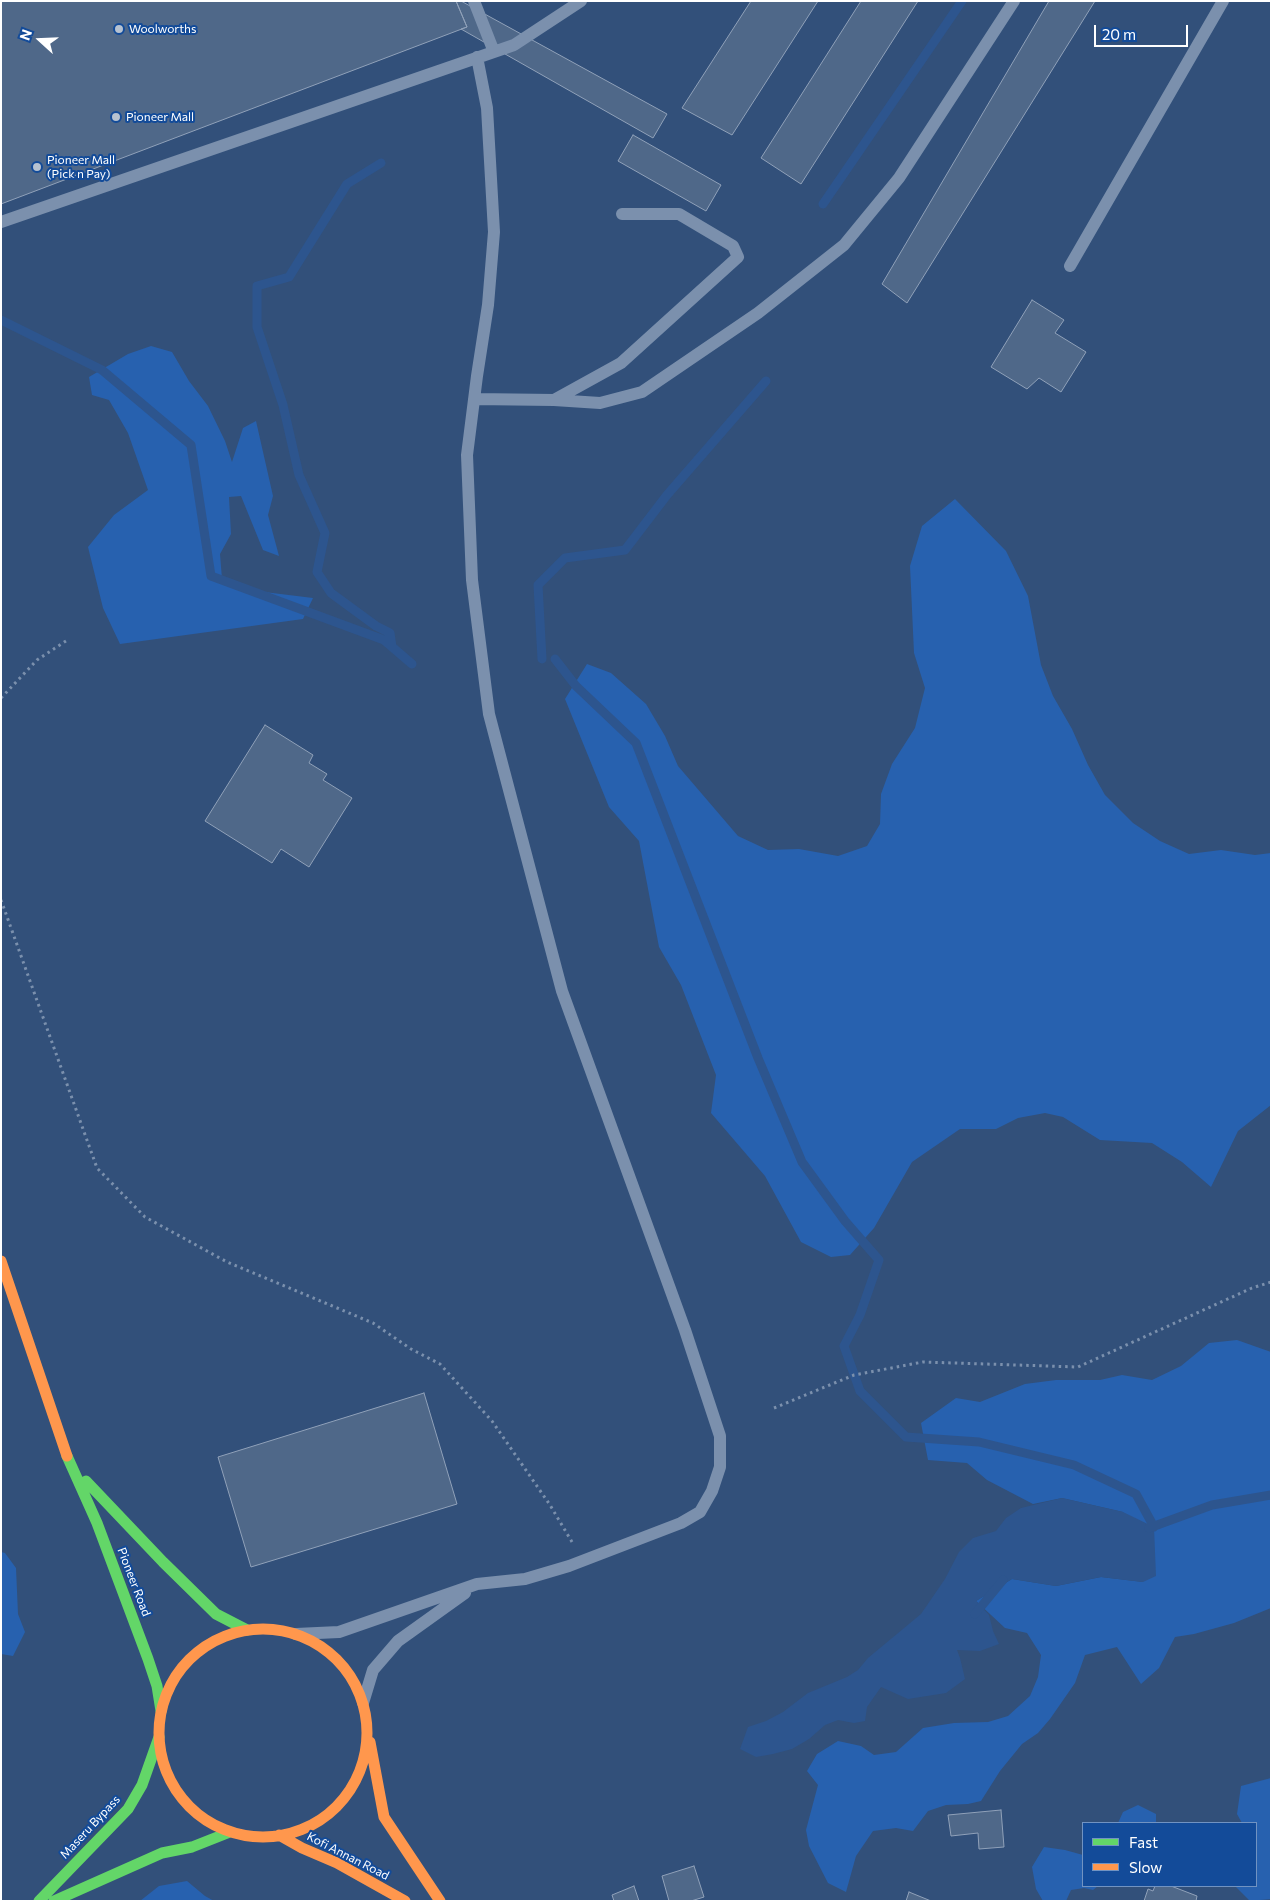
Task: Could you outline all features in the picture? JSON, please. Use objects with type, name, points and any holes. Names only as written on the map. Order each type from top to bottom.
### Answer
[{"type":"main road","name":"Pioneer Road","points":[[1,1261],[71,1466],[97,1523],[148,1659],[157,1686],[162,1712]]},
{"type":"main road","name":"Pioneer Road","points":[[71,1466],[216,1614],[247,1630]]},
{"type":"main road","points":[[367,1728],[365,1753],[357,1777],[344,1798],[325,1816],[304,1828],[279,1836],[255,1837],[230,1832],[208,1820],[188,1805],[173,1785],[164,1762],[159,1737],[162,1712],[170,1688],[183,1667],[201,1649],[223,1637],[247,1630],[272,1629],[296,1634],[319,1644],[338,1660],[354,1680],[363,1703],[384,1816],[440,1901]]},
{"type":"main road","name":"Maseru Bypass","points":[[39,1901],[128,1808],[142,1785],[159,1737]]},
{"type":"main road","points":[[54,1901],[162,1853],[192,1846],[230,1832]]},
{"type":"main road","name":"Kofi Annan Road","points":[[279,1836],[337,1863],[405,1901]]},
{"type":"lane","points":[[474,1],[494,52]]},
{"type":"lane","points":[[1,222],[514,45],[581,1]]},
{"type":"lane","points":[[474,399],[554,400],[600,403],[642,392],[758,313],[844,245],[899,178],[1014,1]]},
{"type":"lane","points":[[1070,266],[1223,1]]},
{"type":"lane","points":[[296,1634],[338,1632],[477,1584],[525,1579],[583,1560],[680,1523],[700,1512],[712,1491],[720,1467],[720,1436],[685,1330],[562,991],[489,714],[472,580],[467,455],[488,305],[494,232],[487,108],[476,58]]},
{"type":"lane","points":[[554,400],[621,363],[738,257],[733,246],[679,214],[622,214]]},
{"type":"lane","points":[[363,1703],[373,1670],[398,1641],[477,1584]]},
{"type":"path","points":[[1,698],[37,660],[69,639]]},
{"type":"path","points":[[1,900],[97,1168],[145,1217],[227,1262],[373,1323],[411,1349],[440,1364],[492,1421],[550,1505],[583,1560]]},
{"type":"path","points":[[774,1408],[854,1375],[923,1362],[1078,1367],[1252,1288],[1271,1282]]},
{"type":"shaded area","points":[[151,346],[172,352],[189,381],[208,406],[225,441],[232,462],[243,428],[256,421],[273,496],[268,515],[279,556],[263,550],[241,496],[229,497],[231,534],[220,554],[222,579],[248,590],[313,598],[303,619],[120,644],[103,608],[88,547],[114,515],[148,490],[128,433],[109,400],[92,395],[89,377],[128,354]]},
{"type":"shaded area","points":[[955,499],[1006,551],[1028,596],[1041,665],[1053,696],[1105,795],[1133,823],[1160,841],[1189,854],[1221,850],[1255,855],[1271,853],[1271,1105],[1238,1131],[1211,1187],[1182,1162],[1152,1143],[1100,1140],[1063,1117],[1045,1113],[1018,1118],[996,1129],[960,1129],[912,1162],[874,1228],[850,1255],[831,1257],[801,1242],[765,1176],[711,1113],[716,1075],[681,985],[659,947],[639,841],[609,807],[565,699],[587,664],[611,673],[646,704],[665,736],[678,766],[738,836],[768,850],[799,849],[838,856],[867,846],[880,824],[881,794],[892,764],[915,728],[925,688],[914,653],[910,566],[922,526]]},
{"type":"shaded area","points":[[1237,1340],[1271,1352],[1271,1608],[1234,1623],[1175,1637],[1159,1668],[1141,1684],[1117,1647],[1085,1655],[1075,1683],[1050,1719],[1038,1733],[1022,1744],[1000,1771],[981,1801],[968,1804],[946,1805],[928,1811],[913,1831],[896,1828],[873,1831],[856,1856],[846,1892],[828,1883],[809,1846],[806,1830],[818,1785],[807,1771],[817,1754],[838,1741],[861,1746],[874,1755],[896,1752],[923,1728],[954,1723],[988,1722],[1008,1716],[1030,1696],[1038,1677],[1041,1655],[1027,1633],[1005,1628],[976,1601],[1012,1579],[1056,1586],[1101,1577],[1143,1582],[1123,1512],[1062,1498],[1033,1504],[987,1480],[967,1463],[928,1460],[921,1423],[956,1398],[980,1402],[1025,1384],[1056,1380],[1100,1380],[1122,1375],[1152,1380],[1181,1366],[1209,1343]]},
{"type":"shaded area","points":[[1062,1498],[1123,1512],[1154,1527],[1156,1576],[1143,1582],[1101,1577],[1056,1586],[1012,1579],[976,1601],[989,1615],[999,1644],[980,1651],[957,1650],[965,1679],[946,1693],[908,1699],[881,1687],[867,1707],[865,1721],[854,1723],[838,1720],[825,1725],[809,1739],[792,1749],[773,1754],[756,1757],[740,1749],[748,1727],[766,1721],[783,1712],[808,1693],[847,1677],[858,1670],[868,1658],[921,1614],[945,1579],[959,1552],[973,1538],[996,1531],[1006,1518],[1021,1508]]},
{"type":"shaded area","points":[[1,1552],[5,1553],[16,1568],[18,1614],[25,1632],[13,1656],[1,1654]]},
{"type":"shaded area","points":[[1271,1778],[1271,1899],[1250,1901],[1236,1887],[1257,1887],[1257,1822],[1241,1822],[1237,1814],[1241,1786]]},
{"type":"shaded area","points":[[1138,1805],[1156,1814],[1156,1822],[1118,1822],[1123,1812]]},
{"type":"shaded area","points":[[1044,1847],[1082,1855],[1082,1887],[1097,1887],[1093,1890],[1084,1888],[1071,1890],[1066,1901],[1043,1901],[1036,1889],[1032,1867]]},
{"type":"shaded area","points":[[187,1881],[214,1901],[140,1901],[159,1886]]},
{"type":"building","name":"Pioneer Mall","points":[[1,1],[456,1],[467,27],[1,204]]},
{"type":"building","points":[[456,1],[461,1],[667,114],[653,138],[461,29],[467,27]]},
{"type":"building","points":[[751,1],[818,1],[732,135],[682,108]]},
{"type":"building","points":[[861,1],[918,1],[801,184],[761,158]]},
{"type":"building","points":[[1049,1],[1095,1],[907,303],[882,284]]},
{"type":"building","points":[[633,135],[721,185],[706,211],[618,161]]},
{"type":"building","points":[[1032,300],[1064,320],[1055,333],[1086,352],[1061,392],[1039,378],[1027,389],[991,367]]},
{"type":"building","points":[[265,725],[313,755],[309,763],[327,774],[323,780],[352,798],[309,867],[281,849],[272,863],[205,821]]},
{"type":"building","points":[[424,1393],[457,1504],[251,1567],[218,1457]]},
{"type":"building","points":[[1001,1810],[1004,1847],[979,1849],[978,1833],[951,1836],[948,1815]]},
{"type":"building","points":[[694,1866],[704,1897],[691,1901],[669,1901],[662,1876]]},
{"type":"building","points":[[634,1886],[639,1901],[614,1901],[612,1895]]},
{"type":"building","points":[[1155,1887],[1174,1887],[1197,1896],[1196,1901],[1144,1901],[1148,1889],[1153,1891]]},
{"type":"building","points":[[909,1892],[931,1901],[906,1901]]},
{"type":"waterway","points":[[823,204],[962,1]]},
{"type":"waterway","points":[[381,163],[347,184],[289,277],[257,286],[257,327],[283,405],[299,475],[325,533],[317,572],[331,593],[376,626],[390,633],[392,647]]},
{"type":"waterway","points":[[1,320],[102,370],[191,445],[211,576],[384,640],[412,664]]},
{"type":"waterway","points":[[542,659],[538,585],[565,558],[625,550],[667,495],[766,381]]},
{"type":"waterway","points":[[555,659],[576,686],[636,743],[758,1058],[802,1162],[845,1221],[879,1260],[860,1315],[844,1346],[860,1391],[906,1437],[979,1442],[1074,1465],[1136,1494],[1154,1527]]},
{"type":"waterway","points":[[1149,1528],[1212,1505],[1271,1495]]},
{"type":"waterway","points":[[975,1614],[1003,1580]]},
{"type":"traffic: fast","points":[[67,1456],[97,1523],[148,1659],[157,1686],[161,1711]]},
{"type":"traffic: fast","points":[[86,1481],[163,1562],[216,1614],[247,1630]]},
{"type":"traffic: fast","points":[[39,1901],[128,1809],[142,1785],[159,1737]]},
{"type":"traffic: fast","points":[[54,1901],[162,1853],[192,1847],[230,1832]]},
{"type":"traffic: slow","points":[[1,1261],[67,1456]]},
{"type":"traffic: slow","points":[[263,1629],[283,1631],[303,1637],[329,1653],[343,1667],[359,1693],[365,1713],[367,1733],[365,1753],[359,1773],[343,1799],[329,1813],[303,1829],[283,1835],[263,1837],[243,1835],[223,1829],[197,1813],[183,1799],[167,1773],[161,1753],[159,1733],[161,1713],[167,1693],[183,1667],[197,1653],[223,1637],[243,1631],[263,1629]]},
{"type":"traffic: slow","points":[[370,1742],[384,1817],[440,1901]]},
{"type":"traffic: slow","points":[[279,1835],[302,1848],[337,1863],[405,1901]]},
{"type":"place","name":"Woolworths","points":[[119,29]]},
{"type":"place","name":"Pioneer Mall","points":[[116,117]]},
{"type":"place","name":"Pioneer Mall (Pick n Pay)","points":[[37,167]]}]
